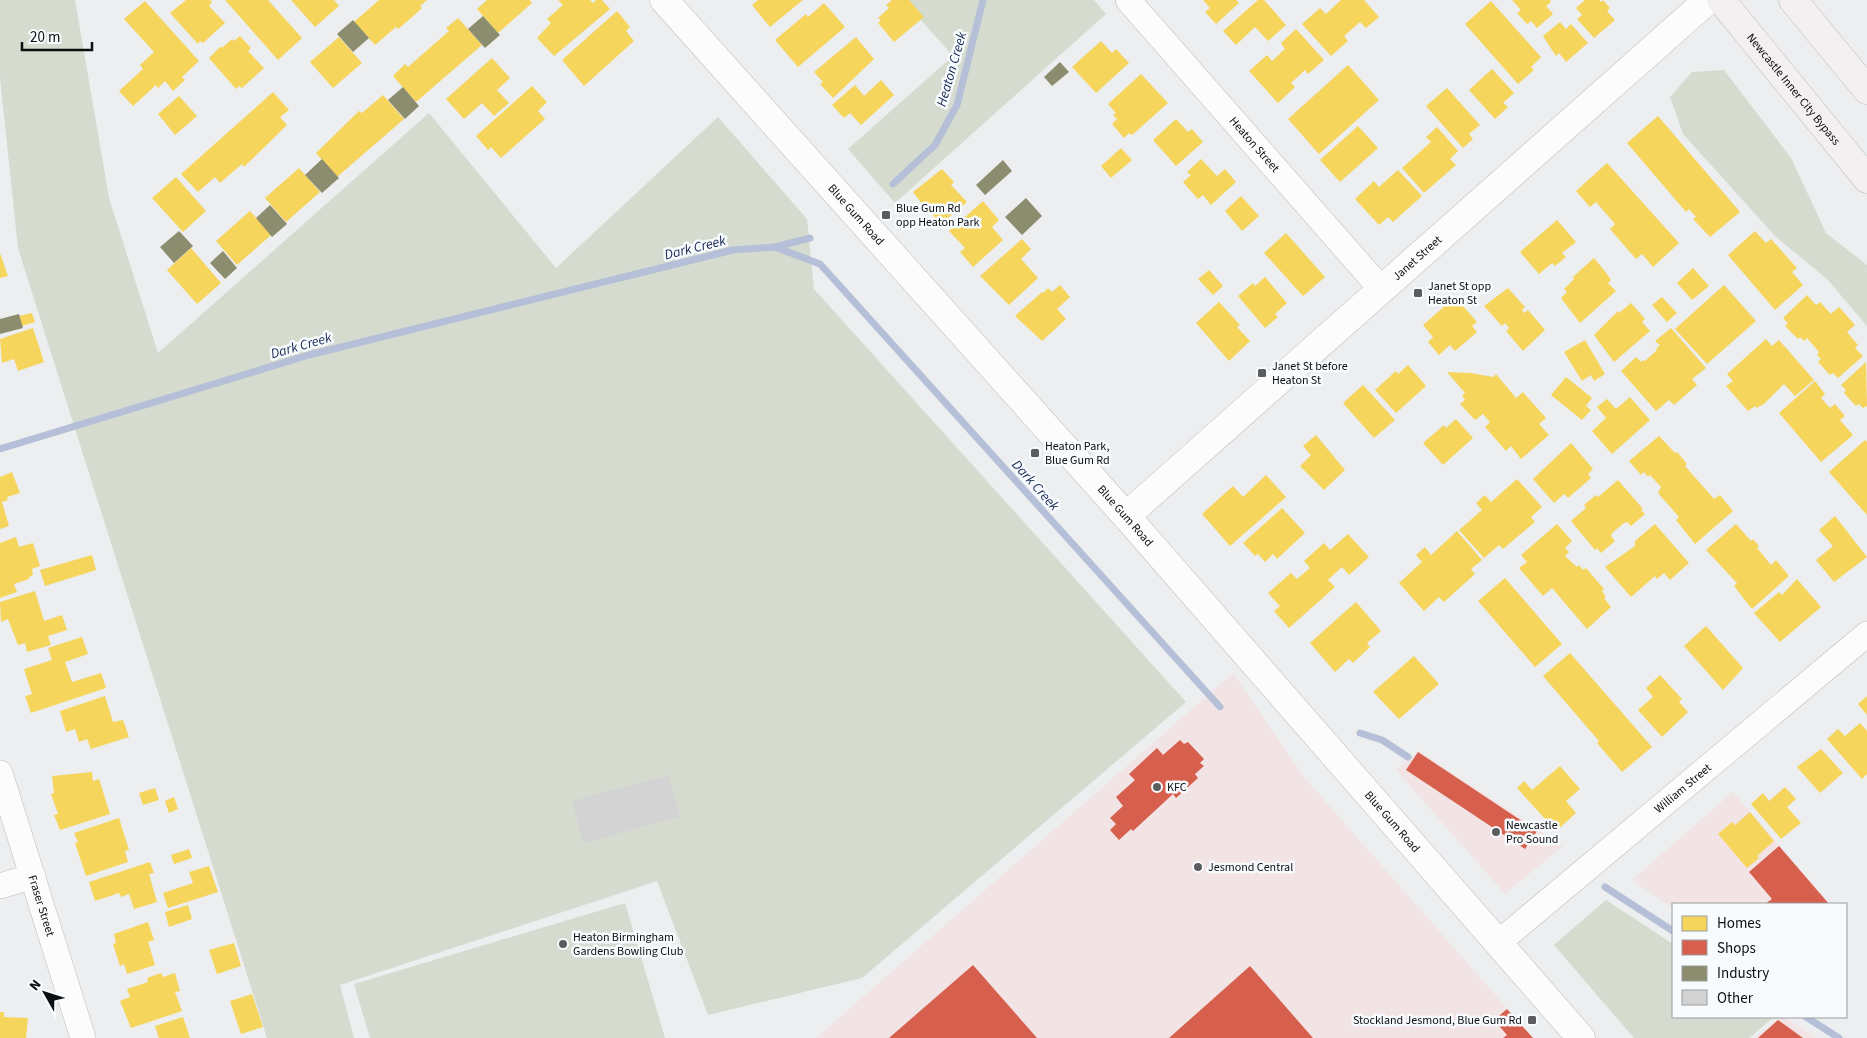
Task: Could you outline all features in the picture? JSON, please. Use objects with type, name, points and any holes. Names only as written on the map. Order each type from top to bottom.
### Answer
[{"type":"highway","name":"Newcastle Inner City Bypass","points":[[1721,0],[1867,179]]},
{"type":"highway","points":[[1793,0],[1867,90]]},
{"type":"main road","name":"Blue Gum Road","points":[[664,0],[1126,516],[1581,1038]]},
{"type":"main road","name":"Janet Street","points":[[1126,516],[1708,0]]},
{"type":"street","name":"Heaton Street","points":[[1128,0],[1382,290]]},
{"type":"street","name":"William Street","points":[[1498,943],[1867,634]]},
{"type":"street","name":"Fraser Street","points":[[0,773],[34,876],[83,1038]]},
{"type":"street","points":[[0,886],[34,876]]},
{"type":"shaded area","points":[[0,0],[75,0],[109,198],[158,353],[429,113],[556,268],[718,117],[807,219],[814,289],[1186,702],[862,978],[708,1015],[657,881],[340,985],[354,1038],[267,1038],[18,248],[0,78]]},
{"type":"shaded area","points":[[903,0],[1094,0],[1106,14],[895,203],[848,149],[953,56]]},
{"type":"shaded area","points":[[1724,70],[1791,158],[1826,233],[1867,265],[1867,326],[1827,279],[1776,237],[1683,134],[1670,97],[1692,72]]},
{"type":"shaded area","name":"Jesmond Central","points":[[1233,673],[1305,778],[1533,1038],[816,1038]]},
{"type":"shaded area","name":"Newcastle Pro Sound","points":[[1419,751],[1563,846],[1505,894],[1396,770]]},
{"type":"shaded area","points":[[1733,792],[1829,903],[1672,903],[1672,907],[1632,880]]},
{"type":"shaded area","points":[[1606,900],[1672,943],[1672,1018],[1773,1018],[1749,1038],[1634,1038],[1554,945]]},
{"type":"shaded area","name":"Heaton Birmingham Gardens Bowling Club","points":[[625,903],[665,1038],[370,1038],[354,984]]},
{"type":"shaded area","points":[[1779,1018],[1787,1018],[1817,1038],[1755,1038]]},
{"type":"building: Homes","points":[[186,0],[210,0],[212,2],[209,6],[225,23],[203,43],[200,41],[198,44],[170,13]]},
{"type":"building: Homes","points":[[225,0],[268,0],[302,38],[278,60]]},
{"type":"building: Homes","points":[[291,0],[334,0],[339,6],[315,27]]},
{"type":"building: Homes","points":[[379,0],[427,0],[420,6],[422,8],[410,19],[398,29],[396,27],[375,45],[354,22]]},
{"type":"building: Homes","points":[[487,0],[530,0],[532,3],[498,33],[477,9]]},
{"type":"building: Homes","points":[[558,0],[590,0],[593,3],[596,0],[602,0],[610,9],[554,56],[537,38],[551,23],[547,19],[563,5]]},
{"type":"building: Homes","points":[[758,0],[803,0],[770,27],[752,5]]},
{"type":"building: Homes","points":[[892,0],[909,0],[924,17],[894,42],[878,23],[881,20],[878,18],[889,8],[886,5]]},
{"type":"building: Homes","points":[[1203,0],[1236,0],[1239,3],[1216,24],[1205,12],[1210,8]]},
{"type":"building: Homes","points":[[1258,0],[1264,0],[1286,25],[1268,41],[1255,27],[1236,45],[1223,31]]},
{"type":"building: Homes","points":[[1341,0],[1364,0],[1379,17],[1366,28],[1360,22],[1344,36],[1348,41],[1331,56],[1302,24],[1320,8],[1326,14]]},
{"type":"building: Homes","points":[[1512,0],[1550,0],[1551,2],[1546,6],[1553,14],[1537,28],[1531,21],[1527,24],[1517,13],[1521,10]]},
{"type":"building: Homes","points":[[1585,0],[1599,0],[1601,2],[1603,0],[1610,8],[1607,11],[1615,20],[1594,38],[1577,19],[1582,15],[1576,8]]},
{"type":"building: Homes","points":[[145,1],[199,61],[182,77],[185,80],[173,91],[165,81],[158,88],[156,85],[133,106],[119,91],[143,69],[140,65],[154,52],[124,19]]},
{"type":"building: Homes","points":[[1491,1],[1541,57],[1531,67],[1534,70],[1518,84],[1465,24]]},
{"type":"building: Homes","points":[[824,3],[845,27],[798,67],[775,40],[806,14],[808,17]]},
{"type":"building: Homes","points":[[617,11],[630,27],[626,31],[634,41],[584,86],[562,60]]},
{"type":"building: Homes","points":[[458,18],[482,45],[416,102],[393,76],[405,64],[408,67],[449,31],[446,28]]},
{"type":"building: Homes","points":[[1560,22],[1566,29],[1571,24],[1588,43],[1566,62],[1559,53],[1556,56],[1543,36]]},
{"type":"building: Homes","points":[[1296,29],[1324,60],[1308,74],[1305,70],[1291,83],[1295,87],[1278,103],[1249,71],[1267,55],[1272,61],[1285,49],[1281,43]]},
{"type":"building: Homes","points":[[240,36],[251,48],[248,51],[264,68],[242,88],[239,86],[236,89],[209,58],[221,46],[222,48],[232,39],[234,41]]},
{"type":"building: Homes","points":[[339,37],[362,63],[333,88],[310,62]]},
{"type":"building: Homes","points":[[856,37],[874,59],[833,98],[820,84],[823,82],[814,72]]},
{"type":"building: Homes","points":[[1101,41],[1112,53],[1116,49],[1129,63],[1096,93],[1072,67]]},
{"type":"building: Homes","points":[[492,58],[510,78],[497,90],[509,103],[494,116],[482,103],[464,119],[446,99]]},
{"type":"building: Homes","points":[[1348,65],[1379,100],[1319,154],[1288,119]]},
{"type":"building: Homes","points":[[1492,69],[1514,93],[1503,103],[1508,107],[1495,119],[1469,90]]},
{"type":"building: Homes","points":[[1141,74],[1168,103],[1132,135],[1129,133],[1124,138],[1112,124],[1117,119],[1113,115],[1116,113],[1108,104]]},
{"type":"building: Homes","points":[[881,80],[894,95],[861,125],[850,113],[844,118],[832,105],[855,85],[864,96]]},
{"type":"building: Homes","points":[[532,86],[547,102],[538,111],[545,119],[501,158],[491,147],[488,150],[476,136]]},
{"type":"building: Homes","points":[[1447,88],[1480,125],[1469,134],[1473,139],[1463,148],[1426,106]]},
{"type":"building: Homes","points":[[273,92],[289,110],[280,117],[287,125],[244,167],[242,164],[220,183],[215,177],[198,192],[181,174]]},
{"type":"building: Homes","points":[[383,95],[404,119],[337,177],[316,153],[359,111],[362,113]]},
{"type":"building: Homes","points":[[179,96],[197,116],[175,135],[158,114]]},
{"type":"building: Homes","points":[[1658,116],[1740,212],[1710,237],[1693,219],[1696,217],[1689,209],[1686,212],[1627,143]]},
{"type":"building: Homes","points":[[1176,119],[1188,132],[1192,129],[1203,142],[1176,166],[1153,140]]},
{"type":"building: Homes","points":[[1358,126],[1378,148],[1340,182],[1320,160]]},
{"type":"building: Homes","points":[[1437,127],[1458,151],[1450,159],[1456,165],[1424,193],[1402,168],[1431,142],[1426,137]]},
{"type":"building: Homes","points":[[1121,148],[1132,160],[1111,178],[1101,166]]},
{"type":"building: Homes","points":[[1201,159],[1217,176],[1225,169],[1236,182],[1211,205],[1203,195],[1198,199],[1183,182],[1191,175],[1187,172]]},
{"type":"building: Homes","points":[[1607,163],[1679,243],[1653,267],[1642,254],[1636,259],[1610,229],[1615,224],[1596,202],[1590,207],[1576,191]]},
{"type":"building: Homes","points":[[299,168],[320,192],[286,222],[265,198]]},
{"type":"building: Homes","points":[[942,169],[954,182],[951,185],[967,202],[941,224],[929,213],[913,192]]},
{"type":"building: Homes","points":[[1398,170],[1422,196],[1393,222],[1388,217],[1379,225],[1355,199],[1374,181],[1379,187]]},
{"type":"building: Homes","points":[[176,177],[206,211],[183,232],[152,198]]},
{"type":"building: Homes","points":[[1241,196],[1259,216],[1242,231],[1225,211]]},
{"type":"building: Homes","points":[[983,201],[999,220],[992,227],[1003,240],[973,267],[960,252],[965,248],[949,231]]},
{"type":"building: Homes","points":[[250,211],[271,235],[237,265],[216,241]]},
{"type":"building: Homes","points":[[1557,220],[1576,242],[1562,253],[1566,257],[1555,266],[1552,263],[1539,274],[1520,252]]},
{"type":"building: Homes","points":[[1755,231],[1766,243],[1771,239],[1797,268],[1792,272],[1803,285],[1775,310],[1728,255]]},
{"type":"building: Homes","points":[[1286,233],[1325,277],[1303,296],[1264,253]]},
{"type":"building: Homes","points":[[1022,239],[1031,249],[1021,259],[1038,278],[1009,305],[980,276]]},
{"type":"building: Homes","points":[[191,248],[221,283],[197,304],[167,270]]},
{"type":"building: Homes","points":[[0,253],[8,276],[0,278]]},
{"type":"building: Homes","points":[[1594,258],[1611,280],[1608,283],[1616,291],[1580,323],[1561,298],[1567,292],[1564,289],[1574,279],[1573,277]]},
{"type":"building: Homes","points":[[1693,268],[1709,286],[1692,300],[1677,283]]},
{"type":"building: Homes","points":[[1209,270],[1223,286],[1213,295],[1198,279]]},
{"type":"building: Homes","points":[[1265,277],[1287,303],[1275,314],[1278,317],[1265,328],[1238,296],[1253,283],[1255,286]]},
{"type":"building: Homes","points":[[1060,285],[1070,297],[1057,309],[1066,319],[1042,341],[1015,316],[1042,292],[1048,288],[1052,292]]},
{"type":"building: Homes","points":[[1724,285],[1756,321],[1707,364],[1675,329]]},
{"type":"building: Homes","points":[[1508,288],[1525,307],[1522,310],[1524,313],[1528,310],[1545,330],[1523,351],[1506,331],[1509,328],[1505,323],[1502,326],[1484,306]]},
{"type":"building: Homes","points":[[1807,295],[1816,305],[1820,302],[1831,314],[1839,307],[1855,325],[1847,332],[1858,345],[1855,348],[1863,356],[1838,378],[1833,373],[1830,375],[1818,362],[1821,359],[1817,355],[1819,352],[1807,338],[1804,341],[1800,337],[1798,339],[1785,326],[1788,323],[1783,318]]},
{"type":"building: Homes","points":[[1455,297],[1477,322],[1472,326],[1477,332],[1455,351],[1450,345],[1439,355],[1428,342],[1433,337],[1423,325]]},
{"type":"building: Homes","points":[[1662,297],[1677,313],[1667,322],[1652,305]]},
{"type":"building: Homes","points":[[1219,302],[1240,325],[1237,327],[1250,341],[1229,361],[1196,323]]},
{"type":"building: Homes","points":[[1631,303],[1645,319],[1642,322],[1650,331],[1614,362],[1594,335],[1618,311],[1619,313]]},
{"type":"building: Homes","points":[[32,313],[35,322],[22,326],[19,316]]},
{"type":"building: Homes","points":[[33,328],[44,362],[18,371],[14,359],[2,363],[0,339]]},
{"type":"building: Homes","points":[[1671,328],[1706,368],[1692,379],[1697,385],[1674,405],[1669,400],[1656,411],[1621,371],[1636,357],[1641,362],[1645,361],[1660,345],[1655,341]]},
{"type":"building: Homes","points":[[1766,339],[1772,346],[1779,340],[1814,380],[1795,396],[1784,384],[1764,404],[1756,408],[1755,406],[1748,411],[1726,386],[1733,381],[1727,374]]},
{"type":"building: Homes","points":[[1585,340],[1605,374],[1594,381],[1591,375],[1582,381],[1564,352]]},
{"type":"building: Homes","points":[[1866,362],[1867,406],[1863,408],[1859,404],[1856,406],[1844,393],[1846,390],[1841,385]]},
{"type":"building: Homes","points":[[1408,365],[1426,386],[1396,413],[1375,390],[1396,371],[1398,374]]},
{"type":"building: Homes","points":[[1447,372],[1471,373],[1493,377],[1496,374],[1516,398],[1523,392],[1546,418],[1539,424],[1549,435],[1521,459],[1511,446],[1506,451],[1485,427],[1490,422],[1483,414],[1475,420],[1460,404],[1465,400],[1462,396],[1465,393]]},
{"type":"building: Homes","points":[[1566,377],[1592,398],[1586,406],[1591,410],[1582,420],[1551,395]]},
{"type":"building: Homes","points":[[1815,381],[1825,394],[1821,398],[1830,408],[1835,404],[1845,416],[1840,420],[1853,435],[1821,462],[1779,413]]},
{"type":"building: Homes","points":[[1363,385],[1395,420],[1374,438],[1343,403]]},
{"type":"building: Homes","points":[[1630,397],[1650,420],[1612,454],[1592,431],[1606,418],[1597,407],[1607,399],[1616,409]]},
{"type":"building: Homes","points":[[1456,419],[1473,438],[1443,465],[1423,443],[1444,425],[1446,428]]},
{"type":"building: Homes","points":[[1316,435],[1345,470],[1324,490],[1300,466],[1311,455],[1303,446]]},
{"type":"building: Homes","points":[[1659,436],[1675,453],[1677,452],[1687,464],[1685,466],[1714,499],[1720,495],[1733,511],[1695,544],[1676,520],[1679,517],[1658,493],[1661,487],[1650,475],[1648,477],[1644,472],[1641,475],[1629,461]]},
{"type":"building: Homes","points":[[1865,440],[1867,442],[1867,515],[1829,472]]},
{"type":"building: Homes","points":[[1571,443],[1593,469],[1588,474],[1591,478],[1568,498],[1564,494],[1554,503],[1533,479]]},
{"type":"building: Homes","points":[[12,472],[20,493],[7,497],[8,500],[2,502],[9,526],[0,529],[0,477]]},
{"type":"building: Homes","points":[[1266,475],[1286,497],[1230,546],[1202,514],[1233,486],[1243,497]]},
{"type":"building: Homes","points":[[1517,479],[1542,507],[1531,517],[1535,522],[1503,549],[1499,545],[1484,558],[1459,530],[1482,510],[1476,503],[1485,495],[1491,502]]},
{"type":"building: Homes","points":[[1618,480],[1643,509],[1641,510],[1645,514],[1631,526],[1627,522],[1624,523],[1612,533],[1611,536],[1615,541],[1601,553],[1597,548],[1595,550],[1571,521],[1586,508],[1584,505],[1596,495],[1598,497]]},
{"type":"building: Homes","points":[[1282,508],[1305,533],[1277,559],[1273,554],[1265,562],[1258,554],[1255,556],[1243,543]]},
{"type":"building: Homes","points":[[1835,516],[1867,557],[1834,582],[1816,560],[1833,546],[1819,530]]},
{"type":"building: Homes","points":[[1557,524],[1572,541],[1565,548],[1569,552],[1565,556],[1577,567],[1579,565],[1583,570],[1586,568],[1604,589],[1602,591],[1606,597],[1604,598],[1611,607],[1587,629],[1552,588],[1543,596],[1519,568],[1527,562],[1521,555]]},
{"type":"building: Homes","points":[[1655,524],[1689,563],[1670,580],[1664,573],[1657,579],[1655,576],[1631,597],[1605,567],[1635,546],[1635,541]]},
{"type":"building: Homes","points":[[1736,524],[1751,541],[1753,539],[1759,546],[1757,548],[1771,565],[1776,560],[1789,576],[1752,609],[1734,586],[1737,583],[1706,550]]},
{"type":"building: Homes","points":[[1457,531],[1482,560],[1471,569],[1475,574],[1444,602],[1439,597],[1424,611],[1399,583],[1422,562],[1416,555],[1425,547],[1431,555]]},
{"type":"building: Homes","points":[[1348,534],[1369,557],[1349,575],[1342,567],[1328,580],[1335,587],[1289,628],[1274,611],[1280,606],[1268,593],[1291,573],[1297,579],[1310,568],[1304,561],[1324,543],[1330,550]]},
{"type":"building: Homes","points":[[16,537],[19,547],[33,543],[40,566],[32,569],[33,575],[29,579],[14,584],[17,592],[0,598],[0,543]]},
{"type":"building: Homes","points":[[92,555],[96,570],[45,586],[40,570]]},
{"type":"building: Homes","points":[[1505,578],[1562,644],[1535,667],[1478,601]]},
{"type":"building: Homes","points":[[1797,579],[1821,607],[1780,642],[1754,613],[1779,592],[1782,595]]},
{"type":"building: Homes","points":[[35,591],[44,621],[62,615],[67,630],[48,636],[51,645],[27,652],[25,643],[18,645],[8,619],[1,622],[0,602]]},
{"type":"building: Homes","points":[[1356,602],[1381,631],[1367,643],[1370,647],[1353,663],[1349,659],[1335,672],[1310,643]]},
{"type":"building: Homes","points":[[1706,626],[1743,668],[1723,690],[1684,646]]},
{"type":"building: Homes","points":[[82,637],[88,654],[65,662],[72,682],[101,673],[106,688],[31,713],[25,696],[32,694],[24,669],[52,660],[48,648]]},
{"type":"building: Homes","points":[[1570,653],[1652,747],[1622,772],[1597,743],[1599,741],[1543,676]]},
{"type":"building: Homes","points":[[1414,656],[1439,684],[1399,719],[1373,692]]},
{"type":"building: Homes","points":[[1660,675],[1682,699],[1679,702],[1688,712],[1662,737],[1638,710],[1653,697],[1646,688]]},
{"type":"building: Homes","points":[[105,696],[113,722],[123,720],[129,737],[91,749],[87,739],[79,742],[75,729],[66,732],[60,711]]},
{"type":"building: Homes","points":[[1867,696],[1867,715],[1858,704]]},
{"type":"building: Homes","points":[[1860,723],[1867,731],[1867,774],[1862,779],[1827,739],[1838,729],[1845,736]]},
{"type":"building: Homes","points":[[1821,749],[1843,773],[1820,793],[1797,767]]},
{"type":"building: Homes","points":[[1560,766],[1580,789],[1566,801],[1576,813],[1556,831],[1517,788],[1524,781],[1532,790]]},
{"type":"building: Homes","points":[[92,772],[93,781],[99,779],[110,814],[60,830],[54,815],[58,814],[51,794],[54,793],[52,776]]},
{"type":"building: Homes","points":[[1785,787],[1796,799],[1787,807],[1801,823],[1781,839],[1751,804],[1763,793],[1769,801]]},
{"type":"building: Homes","points":[[155,788],[159,800],[143,805],[139,793]]},
{"type":"building: Homes","points":[[174,797],[178,809],[169,813],[165,801]]},
{"type":"building: Homes","points":[[1750,812],[1774,841],[1747,868],[1718,834],[1732,822],[1735,825]]},
{"type":"building: Homes","points":[[119,818],[129,850],[125,851],[128,862],[86,876],[75,843],[78,842],[74,833]]},
{"type":"building: Homes","points":[[189,849],[192,858],[174,864],[171,855]]},
{"type":"building: Homes","points":[[150,862],[154,873],[149,874],[157,902],[134,909],[129,894],[121,897],[119,893],[95,901],[89,882]]},
{"type":"building: Homes","points":[[209,866],[218,892],[168,908],[163,893],[193,883],[189,872]]},
{"type":"building: Homes","points":[[188,905],[192,919],[169,927],[165,912]]},
{"type":"building: Homes","points":[[148,922],[154,940],[148,942],[155,965],[127,974],[124,964],[120,966],[113,944],[116,943],[114,934]]},
{"type":"building: Homes","points":[[234,943],[241,966],[217,974],[209,950]]},
{"type":"building: Homes","points":[[161,973],[163,977],[175,973],[180,991],[175,992],[182,1011],[131,1028],[120,1001],[130,997],[127,989],[148,982],[147,978]]},
{"type":"building: Homes","points":[[252,994],[263,1027],[241,1034],[230,1001]]},
{"type":"building: Homes","points":[[0,1012],[4,1012],[4,1017],[28,1018],[26,1038],[0,1038]]},
{"type":"building: Homes","points":[[183,1017],[190,1038],[159,1038],[155,1026]]},
{"type":"building: Shops","name":"KFC","points":[[1180,740],[1184,744],[1188,742],[1204,759],[1200,763],[1204,766],[1195,774],[1198,778],[1176,798],[1173,794],[1133,831],[1131,829],[1119,840],[1110,830],[1116,824],[1110,818],[1123,806],[1116,797],[1135,780],[1129,774],[1157,748],[1163,755]]},
{"type":"building: Shops","points":[[1418,752],[1537,831],[1525,849],[1406,770]]},
{"type":"building: Shops","points":[[1779,846],[1828,903],[1766,903],[1772,899],[1749,872]]},
{"type":"building: Shops","points":[[973,965],[1037,1038],[889,1038]]},
{"type":"building: Shops","points":[[1250,966],[1313,1038],[1169,1038]]},
{"type":"building: Shops","points":[[1507,1009],[1533,1038],[1503,1038],[1507,1035],[1494,1020]]},
{"type":"building: Shops","points":[[1778,1020],[1803,1038],[1758,1038]]},
{"type":"building: Industry","points":[[483,16],[500,35],[485,48],[468,29]]},
{"type":"building: Industry","points":[[353,20],[369,38],[353,52],[337,34]]},
{"type":"building: Industry","points":[[1060,62],[1069,72],[1052,86],[1044,77]]},
{"type":"building: Industry","points":[[403,87],[419,106],[405,119],[388,100]]},
{"type":"building: Industry","points":[[322,159],[339,178],[322,193],[305,175]]},
{"type":"building: Industry","points":[[1003,160],[1012,171],[985,195],[976,185]]},
{"type":"building: Industry","points":[[1026,198],[1042,216],[1022,235],[1005,217]]},
{"type":"building: Industry","points":[[270,205],[287,224],[272,237],[256,218]]},
{"type":"building: Industry","points":[[179,231],[193,246],[174,263],[160,247]]},
{"type":"building: Industry","points":[[223,251],[237,268],[225,279],[210,263]]},
{"type":"building: Industry","points":[[19,314],[23,328],[0,334],[0,319]]},
{"type":"building: Other","points":[[669,775],[680,817],[583,843],[572,801]]},
{"type":"waterway","name":"Heaton Creek","points":[[893,184],[935,145],[957,105],[983,0]]},
{"type":"waterway","name":"Heaton Creek","points":[[775,247],[810,238]]},
{"type":"waterway","name":"Dark Creek","points":[[0,449],[309,355],[733,250],[775,247],[820,264],[1220,707]]},
{"type":"waterway","name":"Dark Creek","points":[[1360,733],[1382,740],[1408,757]]},
{"type":"waterway","name":"Dark Creek","points":[[1605,887],[1672,930]]},
{"type":"waterway","name":"Dark Creek","points":[[1808,1018],[1839,1038]]},
{"type":"place","name":"Blue Gum Rd opp Heaton Park","points":[[886,215]]},
{"type":"place","name":"Janet St opp Heaton St","points":[[1418,293]]},
{"type":"place","name":"Janet St before Heaton St","points":[[1262,373]]},
{"type":"place","name":"Heaton Park, Blue Gum Rd","points":[[1035,453]]},
{"type":"place","name":"KFC","points":[[1157,787]]},
{"type":"place","name":"Newcastle Pro Sound","points":[[1496,832]]},
{"type":"place","name":"Jesmond Central","points":[[1198,867]]},
{"type":"place","name":"Heaton Birmingham Gardens Bowling Club","points":[[563,944]]},
{"type":"place","name":"Stockland Jesmond, Blue Gum Rd","points":[[1532,1020]]}]
